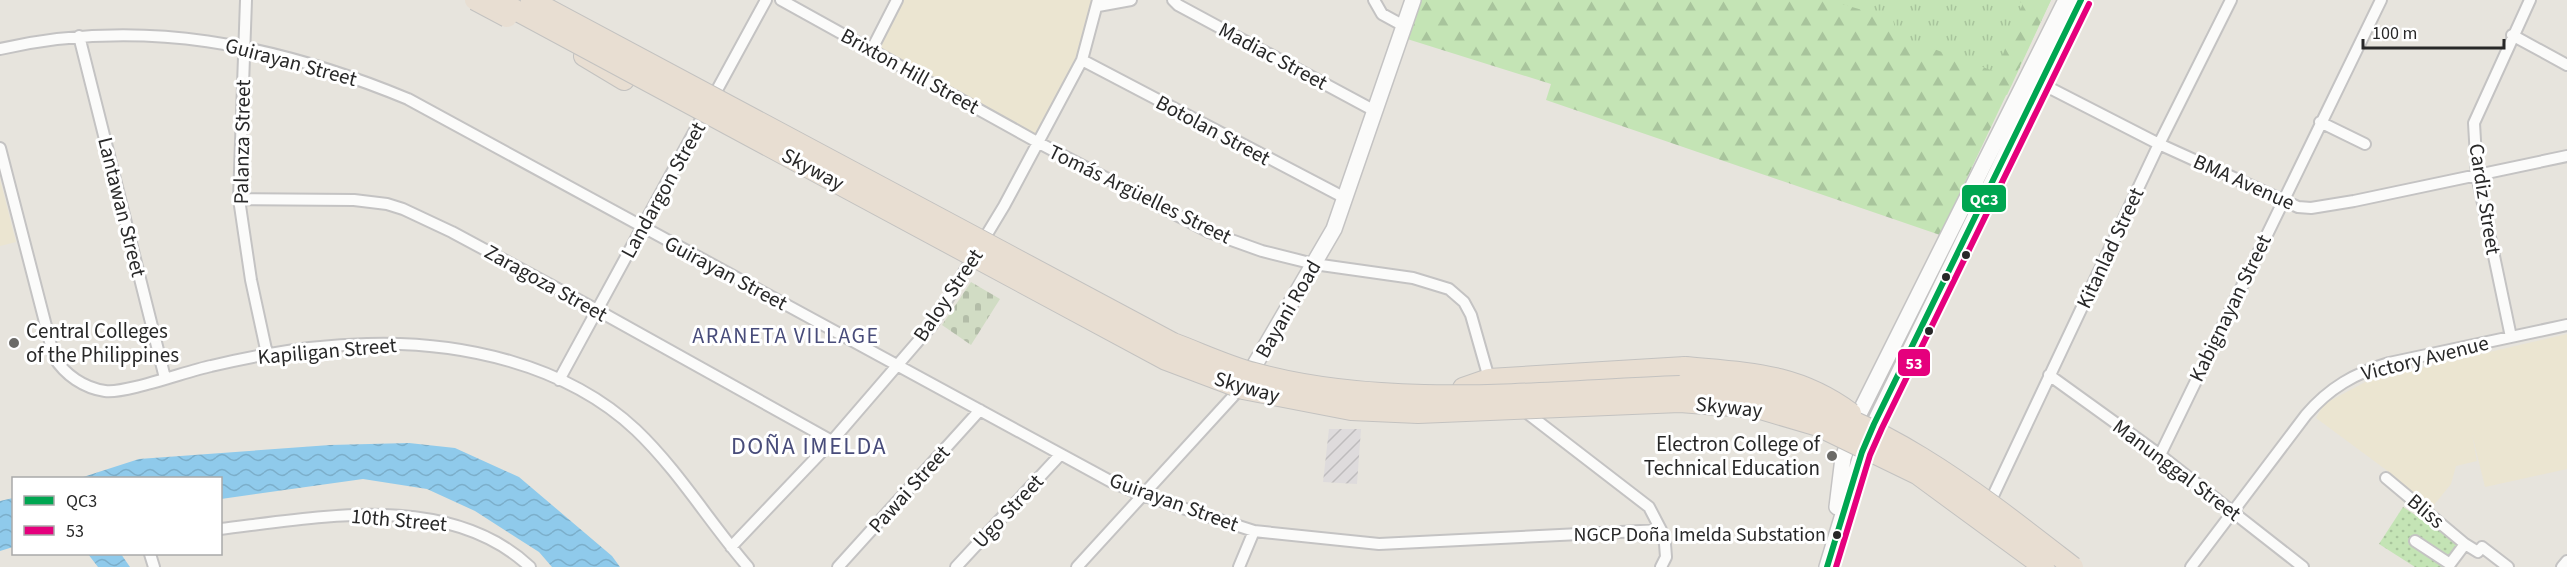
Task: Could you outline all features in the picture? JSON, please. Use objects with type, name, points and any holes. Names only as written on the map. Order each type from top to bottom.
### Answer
[{"type":"highway","points":[[475,0],[763,155],[933,233]]},
{"type":"highway","name":"Skyway","points":[[497,0],[1166,360],[1243,389],[1299,402],[1351,410],[1418,413],[1680,402],[1756,408],[1818,426],[1917,474],[2044,567]]},
{"type":"highway","name":"Skyway","points":[[531,0],[1173,343],[1253,373],[1350,391],[1419,395],[1715,385],[1759,390],[1822,408],[1936,465],[1990,502],[2073,567]]},
{"type":"highway","points":[[568,43],[624,80]]},
{"type":"highway","points":[[1463,388],[1495,382],[1685,367],[1761,374],[1826,394],[1884,438]]},
{"type":"main road","name":"Bayani Road","points":[[1238,391],[1334,229],[1413,0]]},
{"type":"main road","points":[[1833,543],[1846,445],[2066,0]]},
{"type":"main road","points":[[1827,567],[1862,452],[1874,424],[2081,0]]},
{"type":"street","name":"Palanza Street","points":[[246,0],[239,199],[251,280],[267,354]]},
{"type":"street","name":"Landargon Street","points":[[559,380],[766,0]]},
{"type":"street","name":"Brixton Hill Street","points":[[781,0],[1039,143]]},
{"type":"street","points":[[872,49],[897,0]]},
{"type":"street","points":[[1098,3],[1131,0]]},
{"type":"street","name":"Madiac Street","points":[[1173,0],[1375,111]]},
{"type":"street","points":[[1374,0],[1382,14],[1404,26]]},
{"type":"street","name":"Kitanlad Street","points":[[1992,498],[2159,144],[2231,0]]},
{"type":"street","name":"Kabignayan Street","points":[[2160,455],[2319,122],[2381,0]]},
{"type":"street","name":"Cardiz Street","points":[[2511,337],[2477,175],[2476,114],[2529,0]]},
{"type":"street","name":"Baloy Street","points":[[731,548],[832,441],[932,325],[973,260],[1039,143],[1082,60],[1098,3]]},
{"type":"street","name":"Guirayan Street","points":[[0,49],[79,36],[201,39],[244,46],[319,65],[408,99],[642,228],[899,365],[1060,455],[1142,495],[1254,531],[1379,544],[1661,530]]},
{"type":"street","name":"Lantawan Street","points":[[79,36],[165,378]]},
{"type":"street","points":[[2512,36],[2567,65]]},
{"type":"street","name":"Botolan Street","points":[[1082,60],[1345,198]]},
{"type":"street","name":"BMA Avenue","points":[[2040,83],[2159,144],[2281,201],[2311,208],[2567,156]]},
{"type":"street","points":[[2319,122],[2365,144]]},
{"type":"street","name":"Tomás Argüelles Street","points":[[1039,143],[1209,232],[1262,251],[1314,264],[1413,278],[1449,290],[1464,302],[1471,315],[1495,382]]},
{"type":"street","name":"Kapiligan Street","points":[[0,147],[54,357],[59,366],[81,383],[105,391],[267,354],[366,344],[440,345],[500,357],[559,380],[601,404],[636,429],[748,567]]},
{"type":"street","name":"Zaragoza Street","points":[[239,199],[354,200],[387,204],[452,232],[832,441]]},
{"type":"street","name":"Victory Avenue","points":[[2191,567],[2306,415],[2322,396],[2337,386],[2363,371],[2389,363],[2567,325]]},
{"type":"street","name":"Manunggal Street","points":[[2049,375],[2160,455],[2303,567]]},
{"type":"street","name":"Bayani Road","points":[[1077,567],[1238,391]]},
{"type":"street","name":"Pawai Street","points":[[838,567],[980,410]]},
{"type":"street","points":[[1527,413],[1648,507],[1661,530],[1666,557],[1661,567]]},
{"type":"street","name":"Ugo Street","points":[[956,567],[1060,455]]},
{"type":"street","name":"Bliss","points":[[2386,477],[2465,544]]},
{"type":"street","name":"10th Street","points":[[222,529],[356,513],[449,522],[511,549],[530,567]]},
{"type":"street","points":[[1239,567],[1254,531]]},
{"type":"street","points":[[2415,541],[2450,564],[2465,544],[2478,552],[2482,547],[2508,567]]},
{"type":"street","points":[[2562,567],[2567,561]]},
{"type":"shaded area","points":[[903,0],[1094,0],[1077,63],[1034,137],[877,47]]},
{"type":"shaded area","points":[[0,179],[16,242],[0,246]]},
{"type":"shaded area","points":[[2567,334],[2567,469],[2485,487],[2472,434],[2477,461],[2456,466],[2451,484],[2429,511],[2390,478],[2389,472],[2316,418],[2324,404],[2369,380]]},
{"type":"shaded area","points":[[1329,429],[1361,429],[1357,484],[1323,482]]},
{"type":"green space","points":[[1417,0],[1828,0],[1893,19],[1896,35],[1996,72],[2023,3],[2013,0],[2051,0],[1940,235],[1546,100],[1551,84],[1404,38]]},
{"type":"green space","points":[[1743,0],[2051,0],[2007,95]]},
{"type":"green space","points":[[971,282],[1000,299],[971,345],[942,325]]},
{"type":"green space","points":[[2403,507],[2460,544],[2445,567],[2415,567],[2379,544]]},
{"type":"water","points":[[409,443],[455,448],[519,477],[612,556],[620,567],[552,567],[539,552],[475,511],[427,489],[363,479],[222,499],[222,477],[83,477],[139,459],[330,445]]},
{"type":"water","points":[[12,498],[12,547],[0,551],[0,501]]},
{"type":"water","points":[[89,555],[122,555],[130,567],[98,567]]},
{"type":"transit line","name":"QC3","points":[[1827,567],[1862,452],[1874,424],[2081,0]]},
{"type":"transit line","name":"53","points":[[1836,567],[1870,455],[1882,428],[2089,4]]},
{"type":"place","name":"Central Colleges of the Philippines","points":[[14,343]]},
{"type":"place","name":"Electron College of Technical Education","points":[[1832,456]]},
{"type":"place","name":"NGCP Doña Imelda Substation","points":[[1837,535]]},
{"type":"district","name":"ARANETA VILLAGE","points":[[786,336]]},
{"type":"district","name":"DOÑA IMELDA","points":[[809,446]]}]
